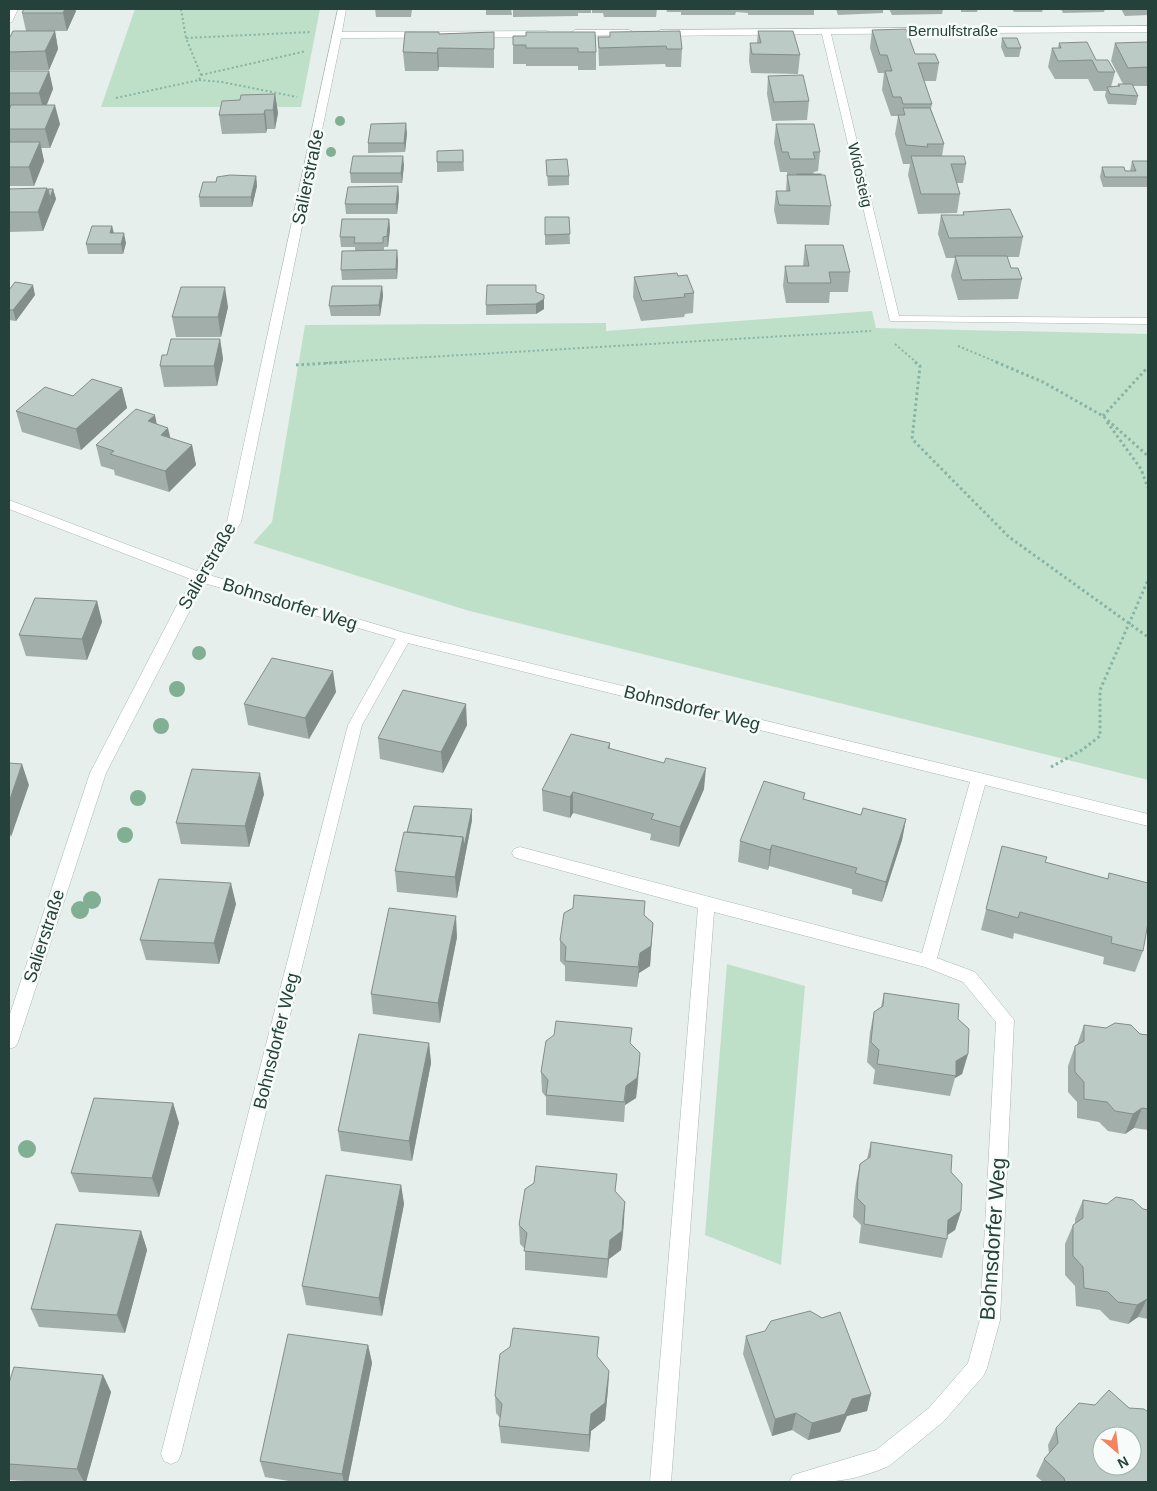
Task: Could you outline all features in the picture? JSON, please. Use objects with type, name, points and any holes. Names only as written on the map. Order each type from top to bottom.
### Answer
[{"type":"street","points":[[9,20],[14,9]]},
{"type":"street","name":"Salierstraße","points":[[9,1042],[98,773],[199,577],[234,522],[325,98],[342,9]]},
{"type":"street","name":"Bernulfstraße","points":[[654,33],[1148,29]]},
{"type":"street","name":"Widosteig","points":[[826,32],[894,319],[1148,321]]},
{"type":"street","points":[[338,36],[635,33]]},
{"type":"street","name":"Bohnsdorfer Weg","points":[[9,504],[199,577],[404,637],[1148,820]]},
{"type":"street","name":"Bohnsdorfer Weg","points":[[170,1454],[355,725],[404,637]]},
{"type":"street","points":[[928,962],[979,778]]},
{"type":"street","name":"Bohnsdorfer Weg","points":[[520,853],[928,962],[969,977],[1005,1020],[990,1320],[977,1368],[936,1415],[882,1458],[816,1480],[800,1482]]},
{"type":"street","points":[[660,1482],[706,904]]},
{"type":"path","points":[[181,9],[186,38],[201,76],[200,80]]},
{"type":"path","points":[[186,38],[338,36]]},
{"type":"path","points":[[201,76],[338,36]]},
{"type":"path","points":[[116,98],[200,80],[222,82],[292,96],[325,98]]},
{"type":"path","points":[[268,366],[879,331]]},
{"type":"path","points":[[893,342],[920,366],[912,439],[1009,537],[1148,637]]},
{"type":"path","points":[[956,345],[1043,382],[1103,416],[1148,456]]},
{"type":"path","points":[[1103,416],[1148,367]]},
{"type":"path","points":[[1103,416],[1141,469],[1148,488]]},
{"type":"path","points":[[1035,792],[1045,770],[1082,750],[1100,736],[1100,690],[1148,580]]},
{"type":"green space","points":[[135,9],[320,9],[301,107],[101,107]]},
{"type":"green space","points":[[872,311],[876,328],[1148,334],[1148,780],[466,610],[253,543],[272,522],[305,325],[606,323],[606,331]]},
{"type":"green space","points":[[727,964],[805,986],[781,1265],[705,1235]]},
{"type":"building","points":[[24,9],[65,9],[63,13],[22,13]]},
{"type":"building","points":[[906,29],[915,54],[935,54],[939,63],[918,63],[932,104],[903,104],[901,97],[893,97],[885,71],[892,71],[887,55],[880,55],[872,30]]},
{"type":"building","points":[[13,31],[55,31],[45,51],[9,52],[9,39]]},
{"type":"building","points":[[680,31],[682,49],[667,49],[666,46],[599,48],[598,37],[610,37],[610,32]]},
{"type":"building","points":[[758,31],[793,31],[800,55],[752,54],[750,43],[761,43]]},
{"type":"building","points":[[405,32],[439,32],[439,34],[494,32],[494,49],[438,48],[437,53],[403,52]]},
{"type":"building","points":[[526,32],[595,32],[596,52],[578,52],[578,48],[526,48],[526,45],[513,45],[513,36],[526,36]]},
{"type":"building","points":[[1002,38],[1017,38],[1021,48],[1007,48]]},
{"type":"building","points":[[1087,42],[1096,60],[1108,60],[1115,72],[1098,72],[1092,60],[1058,61],[1052,48],[1061,48],[1059,43]]},
{"type":"building","points":[[1148,42],[1148,67],[1128,68],[1115,43]]},
{"type":"building","points":[[9,71],[49,71],[39,93],[9,93]]},
{"type":"building","points":[[803,75],[809,101],[774,102],[768,76]]},
{"type":"building","points":[[1118,84],[1132,84],[1138,96],[1110,94],[1107,87],[1120,86]]},
{"type":"building","points":[[275,94],[273,110],[265,110],[264,114],[219,115],[222,101],[240,100],[241,95]]},
{"type":"building","points":[[11,105],[55,105],[45,129],[9,129],[9,110]]},
{"type":"building","points":[[903,108],[930,108],[944,144],[927,144],[928,147],[906,145],[898,115],[905,115]]},
{"type":"building","points":[[406,123],[404,143],[368,143],[371,124]]},
{"type":"building","points":[[776,124],[814,124],[820,152],[813,152],[815,159],[790,159],[788,152],[782,152]]},
{"type":"building","points":[[9,142],[40,142],[29,167],[9,167]]},
{"type":"building","points":[[463,150],[463,162],[437,162],[437,151]]},
{"type":"building","points":[[353,156],[403,156],[401,173],[350,173]]},
{"type":"building","points":[[911,156],[964,156],[966,164],[951,164],[960,194],[921,194]]},
{"type":"building","points":[[567,159],[569,176],[547,176],[546,160]]},
{"type":"building","points":[[1132,161],[1148,161],[1148,177],[1105,177],[1102,167],[1124,167],[1125,171],[1136,171]]},
{"type":"building","points":[[821,174],[821,175],[797,175]]},
{"type":"building","points":[[230,175],[256,176],[251,197],[199,197],[203,182],[216,182],[217,177]]},
{"type":"building","points":[[787,175],[825,175],[831,206],[779,205],[776,191],[790,191]]},
{"type":"building","points":[[398,186],[396,204],[345,204],[348,187]]},
{"type":"building","points":[[47,188],[38,212],[9,212],[9,189]]},
{"type":"building","points":[[48,189],[53,189],[50,198]]},
{"type":"building","points":[[1010,209],[1023,237],[949,238],[941,215],[964,215],[963,212]]},
{"type":"building","points":[[545,217],[569,217],[570,234],[545,235]]},
{"type":"building","points":[[342,219],[389,219],[387,236],[383,237],[383,243],[354,243],[355,237],[340,237]]},
{"type":"building","points":[[92,226],[112,226],[110,233],[124,233],[121,244],[86,244]]},
{"type":"building","points":[[805,245],[843,245],[850,272],[829,272],[831,283],[788,283],[785,266],[809,266]]},
{"type":"building","points":[[397,250],[396,269],[341,270],[342,251]]},
{"type":"building","points":[[955,256],[1007,256],[1011,268],[1018,268],[1022,279],[962,280]]},
{"type":"building","points":[[677,273],[678,276],[687,275],[694,293],[684,294],[685,297],[642,301],[634,277]]},
{"type":"building","points":[[15,282],[33,285],[13,310],[9,310],[9,290]]},
{"type":"building","points":[[487,285],[536,285],[536,292],[544,295],[544,299],[536,304],[486,305]]},
{"type":"building","points":[[332,286],[382,286],[379,305],[329,306]]},
{"type":"building","points":[[181,287],[225,287],[218,317],[172,317]]},
{"type":"building","points":[[171,339],[220,339],[214,366],[160,366],[162,355],[167,355]]},
{"type":"building","points":[[92,379],[122,388],[76,429],[16,411],[45,387],[73,396]]},
{"type":"building","points":[[136,409],[155,415],[148,421],[168,428],[161,435],[192,445],[165,471],[110,454],[114,451],[96,445]]},
{"type":"building","points":[[35,598],[97,601],[82,639],[19,635]]},
{"type":"building","points":[[272,658],[333,671],[305,718],[244,704]]},
{"type":"building","points":[[403,690],[466,704],[441,752],[378,738]]},
{"type":"building","points":[[571,734],[610,743],[608,748],[664,763],[666,758],[706,768],[680,827],[651,819],[654,814],[573,792],[570,797],[542,790]]},
{"type":"building","points":[[9,763],[22,764],[9,802]]},
{"type":"building","points":[[192,769],[260,773],[245,826],[176,823]]},
{"type":"building","points":[[764,781],[805,793],[803,799],[861,815],[863,808],[906,819],[886,882],[855,873],[857,868],[772,845],[770,850],[740,841]]},
{"type":"building","points":[[414,806],[472,809],[464,847],[463,837],[407,832]]},
{"type":"building","points":[[404,832],[463,837],[455,877],[395,871]]},
{"type":"building","points":[[1002,846],[1047,857],[1045,862],[1108,879],[1109,873],[1148,883],[1148,923],[1143,951],[1111,943],[1112,937],[1020,912],[1018,918],[986,909]]},
{"type":"building","points":[[159,879],[231,883],[214,943],[140,940]]},
{"type":"building","points":[[574,895],[645,901],[644,915],[653,923],[651,946],[640,953],[638,967],[565,961],[566,947],[560,940],[564,913],[573,908]]},
{"type":"building","points":[[389,908],[456,916],[438,1003],[371,994]]},
{"type":"building","points":[[884,993],[959,1004],[958,1019],[969,1029],[968,1054],[956,1061],[956,1076],[877,1064],[879,1050],[871,1042],[874,1012],[883,1006]]},
{"type":"building","points":[[556,1021],[632,1028],[630,1043],[640,1053],[639,1065],[637,1078],[626,1086],[624,1102],[546,1095],[548,1080],[541,1072],[546,1041],[554,1035]]},
{"type":"building","points":[[1115,1023],[1131,1025],[1140,1034],[1148,1035],[1148,1109],[1142,1108],[1133,1114],[1115,1111],[1107,1102],[1084,1099],[1084,1082],[1075,1072],[1075,1046],[1084,1041],[1084,1025],[1106,1028]]},
{"type":"building","points":[[359,1034],[429,1043],[409,1141],[338,1131]]},
{"type":"building","points":[[94,1098],[173,1103],[152,1178],[71,1173]]},
{"type":"building","points":[[871,1142],[952,1155],[951,1172],[962,1184],[961,1211],[948,1220],[947,1239],[864,1224],[865,1206],[857,1198],[858,1180],[860,1164],[870,1157]]},
{"type":"building","points":[[536,1166],[617,1174],[615,1191],[625,1202],[622,1231],[610,1240],[608,1259],[524,1251],[527,1233],[519,1225],[525,1189],[534,1183]]},
{"type":"building","points":[[326,1175],[401,1185],[379,1298],[302,1286]]},
{"type":"building","points":[[1116,1197],[1133,1200],[1143,1209],[1148,1210],[1148,1299],[1137,1305],[1118,1302],[1108,1292],[1084,1288],[1083,1267],[1073,1256],[1073,1225],[1083,1218],[1083,1200],[1107,1204]]},
{"type":"building","points":[[56,1224],[141,1231],[117,1315],[31,1309]]},
{"type":"building","points":[[810,1311],[822,1318],[840,1312],[871,1394],[852,1399],[845,1414],[812,1423],[796,1413],[775,1419],[746,1336],[765,1331],[771,1321]]},
{"type":"building","points":[[513,1328],[599,1337],[597,1356],[609,1371],[605,1403],[591,1414],[589,1435],[499,1426],[502,1404],[495,1396],[500,1354],[510,1347]]},
{"type":"building","points":[[288,1334],[368,1345],[342,1474],[260,1461]]},
{"type":"building","points":[[14,1367],[103,1375],[77,1469],[9,1464],[9,1383]]},
{"type":"building","points":[[1109,1390],[1129,1408],[1144,1409],[1148,1412],[1148,1482],[1065,1482],[1064,1478],[1044,1459],[1058,1443],[1056,1428],[1079,1403],[1095,1405]]}]
